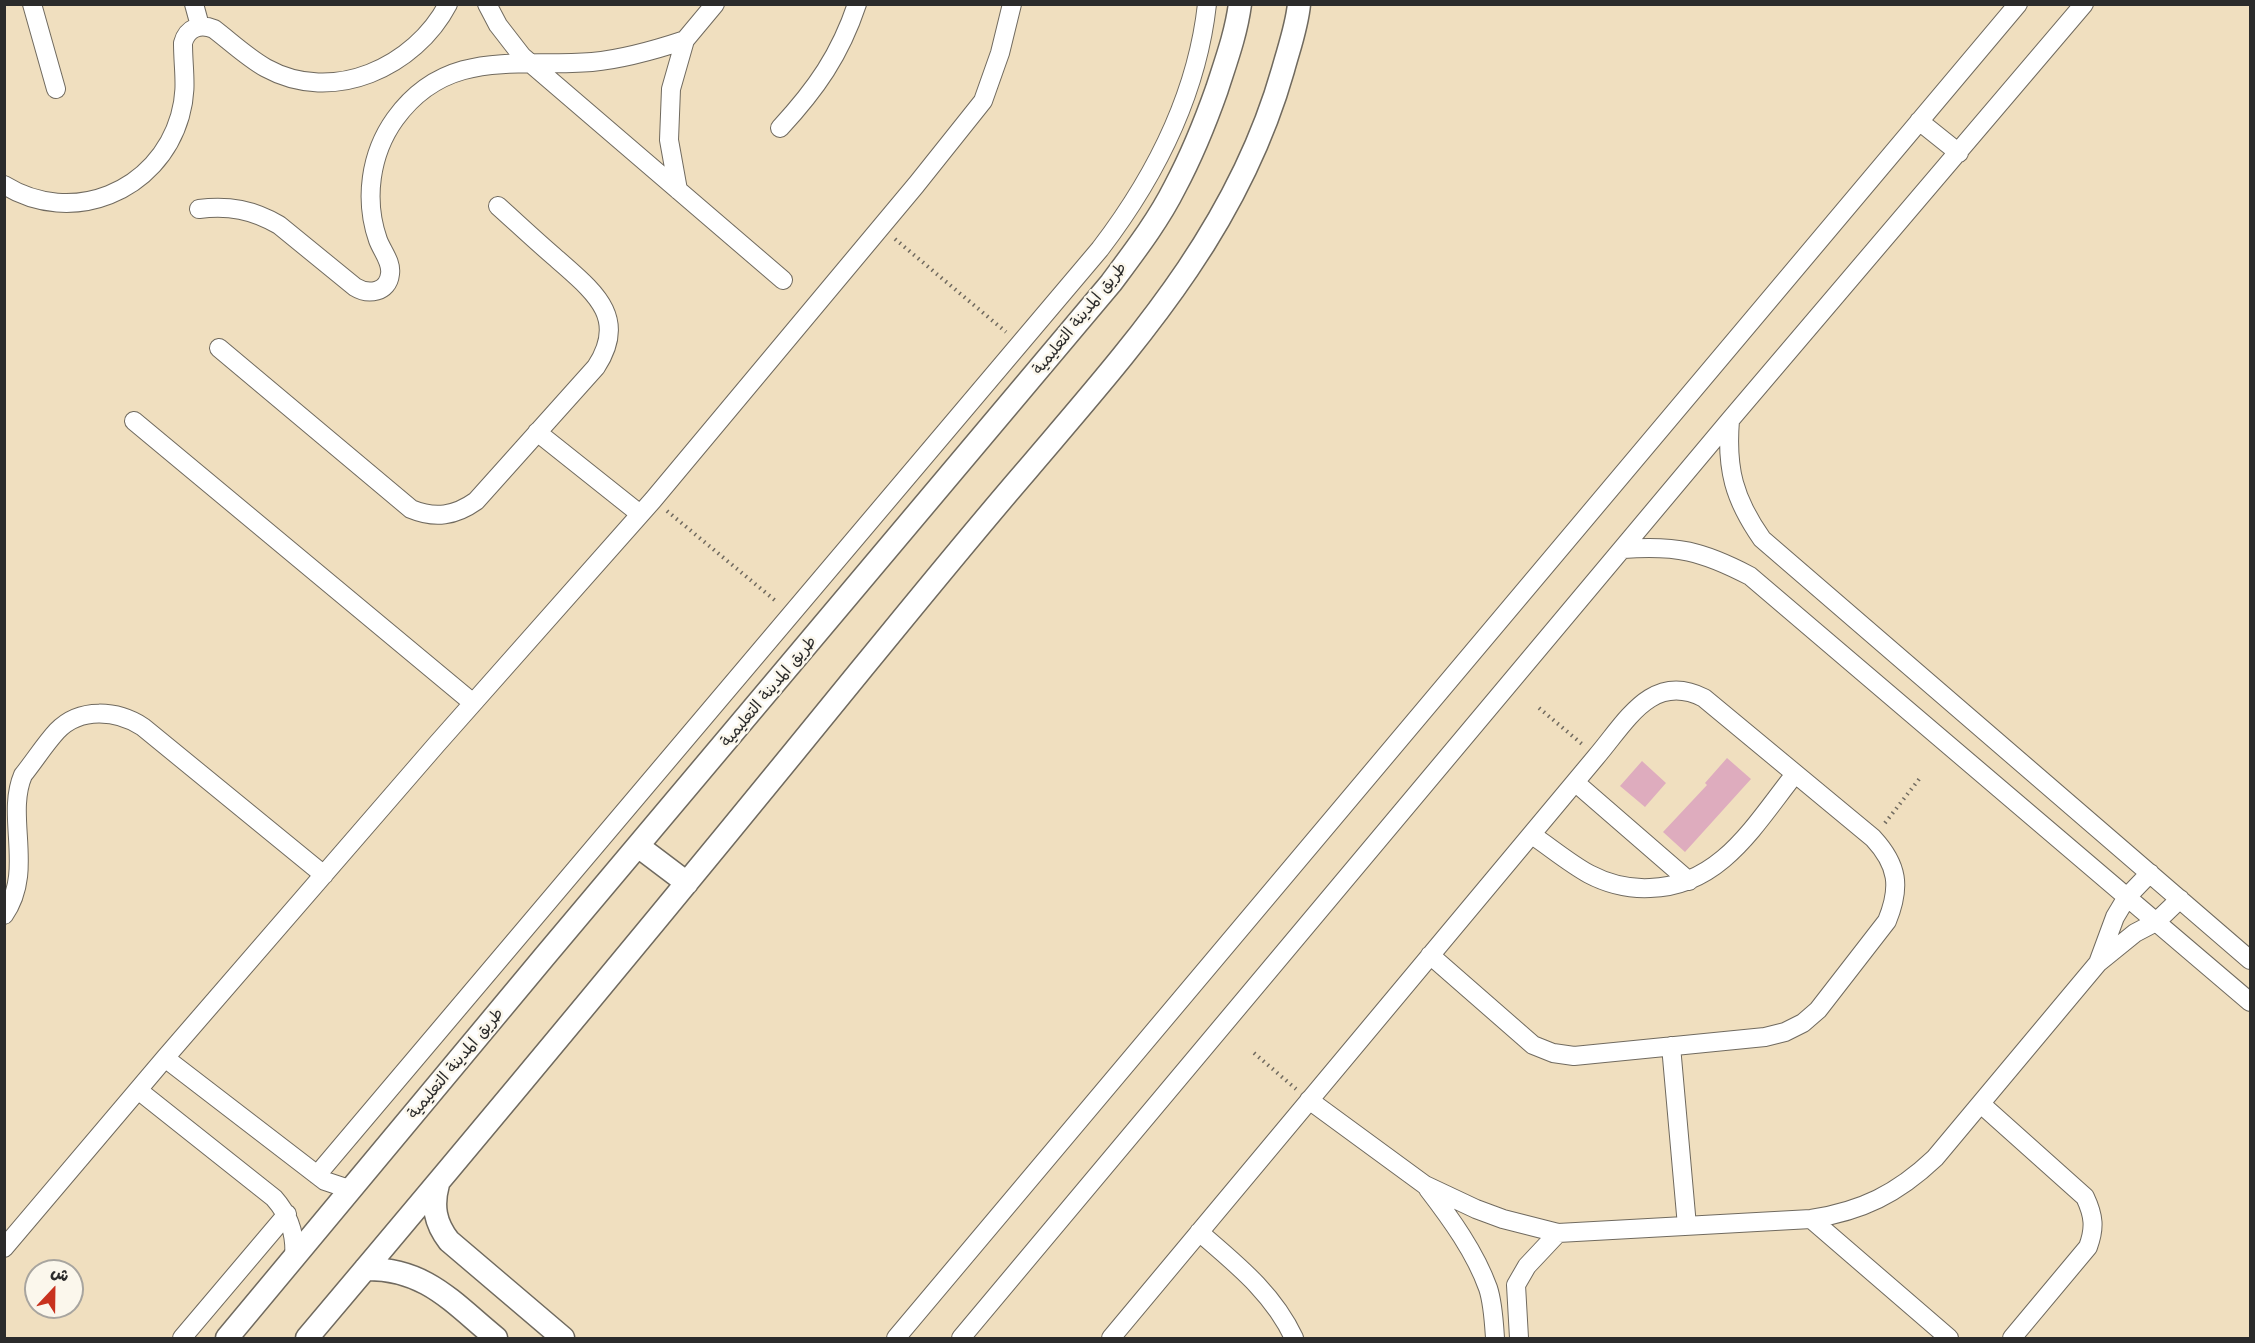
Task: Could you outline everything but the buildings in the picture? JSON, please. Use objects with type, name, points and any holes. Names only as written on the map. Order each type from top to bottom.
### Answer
[{"type":"street","points":[[32,4],[56,89]]},
{"type":"street","points":[[194,4],[200,26]]},
{"type":"street","points":[[4,185],[23,195],[44,201],[81,203],[114,194],[142,176],[163,150],[179,118],[186,84],[183,43],[188,33],[200,26],[214,29],[267,68],[285,75],[323,82],[343,81],[378,71],[409,53],[434,27],[448,4]]},
{"type":"street","points":[[488,4],[498,25],[522,56],[783,280]]},
{"type":"street","points":[[678,190],[672,165],[669,114],[671,89],[685,40],[715,4]]},
{"type":"street","points":[[780,128],[826,72],[850,27],[857,4]]},
{"type":"street","points":[[4,1248],[165,1058],[473,703],[653,500],[982,101],[1000,53],[1012,4]]},
{"type":"street","points":[[317,1175],[1122,221],[1158,162],[1172,131],[1194,72],[1208,4]]},
{"type":"street","name":"طريق المدينة التعليمية","points":[[227,1338],[1096,301],[1146,235],[1175,189],[1199,139],[1226,63],[1238,21],[1240,4]]},
{"type":"street","points":[[307,1338],[438,1184],[687,883],[985,518],[1132,346],[1189,270],[1236,192],[1255,150],[1276,93],[1299,4]]},
{"type":"street","points":[[896,1338],[2018,4]]},
{"type":"street","points":[[961,1338],[1730,420],[2084,4]]},
{"type":"street","points":[[199,209],[213,207],[240,209],[267,218],[279,225],[355,287],[369,293],[377,291],[388,281],[391,274],[373,224],[370,188],[378,152],[395,118],[422,92],[453,74],[487,64],[530,62],[562,64],[625,58],[685,40]]},
{"type":"street","points":[[1919,121],[1959,153]]},
{"type":"street","points":[[219,348],[411,509],[438,516],[465,509],[476,501],[596,367],[608,344],[608,317],[595,294],[498,206]]},
{"type":"street","points":[[1730,420],[1728,446],[1730,471],[1740,503],[1762,539],[2250,960]]},
{"type":"street","points":[[134,422],[473,703]]},
{"type":"street","points":[[537,432],[640,514]]},
{"type":"street","points":[[1623,549],[1656,546],[1689,550],[1720,561],[1750,576],[2250,1002]]},
{"type":"street","points":[[1111,1338],[1430,955],[1576,783],[1596,756],[1652,695],[1665,690],[1679,689],[1704,698],[1873,838],[1885,851],[1893,868],[1896,886],[1894,904],[1887,921],[1818,1010],[1803,1023],[1785,1032],[1765,1037],[1574,1056],[1553,1053],[1533,1045],[1430,955]]},
{"type":"street","points":[[4,915],[13,900],[19,876],[18,797],[20,782],[58,730],[89,714],[112,714],[133,721],[324,875]]},
{"type":"street","points":[[1532,835],[1588,873],[1612,884],[1664,888],[1689,881],[1709,871],[1727,858],[1795,774]]},
{"type":"street","points":[[1576,783],[1689,881]]},
{"type":"street","points":[[638,846],[687,883]]},
{"type":"street","points":[[2098,963],[2107,933],[2127,897],[2150,873]]},
{"type":"street","points":[[1309,1100],[1425,1185],[1503,1219],[1557,1233],[1811,1220],[1857,1209],[1899,1188],[1935,1158],[2098,963],[2135,933],[2156,922],[2180,899]]},
{"type":"street","points":[[1671,1046],[1687,1226]]},
{"type":"street","points":[[165,1058],[317,1175],[333,1184],[353,1188]]},
{"type":"street","points":[[138,1090],[274,1198],[287,1214],[294,1236],[294,1259]]},
{"type":"street","points":[[1980,1104],[2085,1197],[2093,1213],[2094,1231],[2088,1247],[2012,1338]]},
{"type":"street","points":[[438,1184],[434,1204],[435,1214],[449,1241],[563,1338]]},
{"type":"street","points":[[1425,1185],[1450,1218],[1471,1253],[1488,1289],[1495,1338]]},
{"type":"street","points":[[182,1338],[287,1214]]},
{"type":"street","points":[[1811,1220],[1949,1338]]},
{"type":"street","points":[[1199,1232],[1270,1298],[1286,1320],[1294,1338]]},
{"type":"street","points":[[1519,1338],[1516,1286],[1527,1266],[1557,1233]]},
{"type":"street","points":[[365,1269],[395,1270],[425,1282],[496,1338]]},
{"type":"path","points":[[880,226],[1020,344]]},
{"type":"path","points":[[653,500],[792,614]]},
{"type":"path","points":[[1539,708],[1596,756]]},
{"type":"path","points":[[1873,838],[1920,778]]},
{"type":"path","points":[[1254,1053],[1309,1100]]}]
